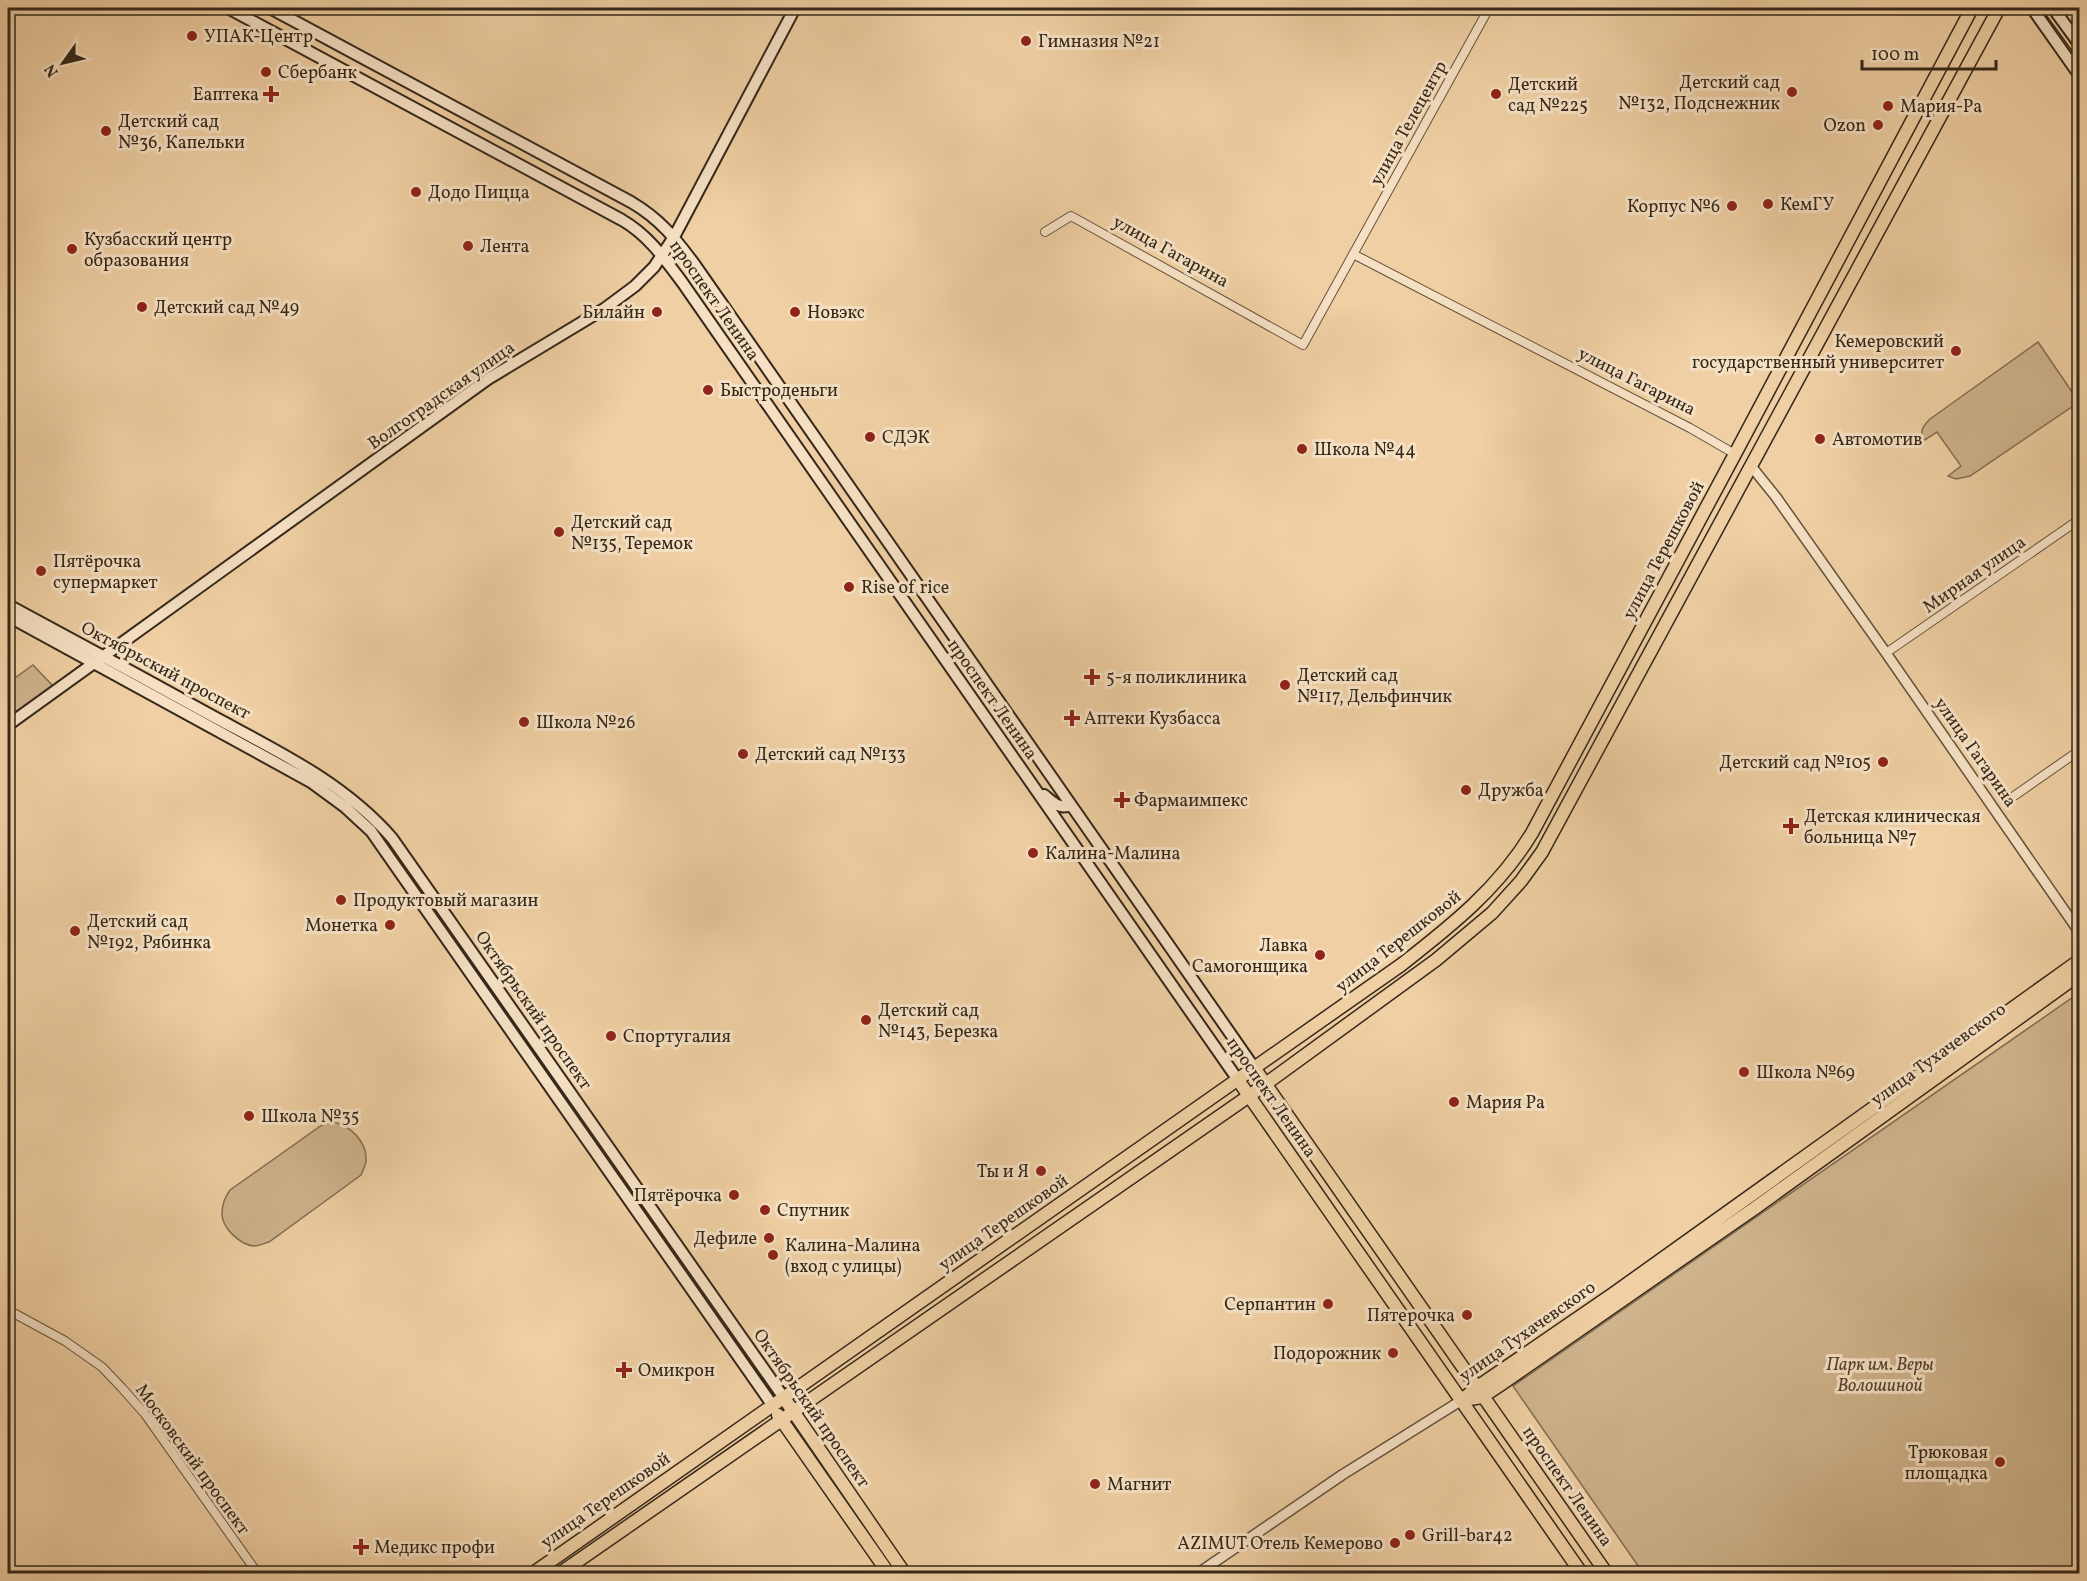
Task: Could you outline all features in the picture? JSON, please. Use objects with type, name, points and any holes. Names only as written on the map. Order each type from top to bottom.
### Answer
[{"type":"main road","name":"проспект Ленина","points":[[228,8],[622,220],[642,234],[662,255],[1582,1574]]},
{"type":"main road","name":"проспект Ленина","points":[[270,8],[631,202],[655,217],[674,237],[1607,1574]]},
{"type":"main road","name":"Волгоградская улица","points":[[8,725],[488,379],[604,309],[635,286],[654,267],[674,237],[795,8]]},
{"type":"main road","name":"улица Терешковой","points":[[531,1574],[1255,1069],[1401,965],[1444,932],[1481,899],[1508,868],[1532,833],[1972,8]]},
{"type":"main road","name":"улица Терешковой","points":[[559,1574],[1266,1084],[1445,953],[1485,920],[1521,881],[1542,852],[1999,8]]},
{"type":"main road","points":[[2032,8],[2079,76]]},
{"type":"main road","points":[[2053,8],[2079,45]]},
{"type":"main road","name":"улица Гагарина","points":[[1735,454],[1751,466]]},
{"type":"main road","name":"Октябрьский проспект","points":[[8,605],[104,655],[317,773],[353,799],[379,823],[392,838],[905,1574]]},
{"type":"main road","name":"Октябрьский проспект","points":[[8,616],[311,782],[345,807],[371,831],[889,1574]]},
{"type":"main road","points":[[1032,785],[1059,806],[1071,805]]},
{"type":"main road","name":"улица Тухачевского","points":[[1479,1392],[1612,1294],[2079,960]]},
{"type":"main road","name":"улица Тухачевского","points":[[1462,1400],[1479,1392],[1755,1208],[2079,974]]},
{"type":"street","name":"улица Телецентр","points":[[1353,254],[1489,8]]},
{"type":"street","name":"улица Гагарина","points":[[1045,232],[1071,216],[1303,345],[1353,254],[1690,428],[1735,454]]},
{"type":"street","name":"улица Гагарина","points":[[1751,466],[1776,497],[1886,653],[2079,933]]},
{"type":"street","name":"Мирная улица","points":[[1886,653],[2079,519]]},
{"type":"street","points":[[2014,796],[2079,750]]},
{"type":"street","name":"Московский проспект","points":[[8,1310],[65,1341],[102,1367],[122,1388],[146,1414],[258,1574]]},
{"type":"street","points":[[1197,1574],[1342,1475],[1462,1400]]},
{"type":"green space","points":[[2038,342],[2079,402],[1970,476],[1956,479],[1948,476],[1961,466],[1937,432],[1923,441],[1922,429],[1925,424]]},
{"type":"green space","points":[[33,665],[53,686],[8,719],[8,683]]},
{"type":"green space","name":"Парк им. Веры Волошиной","points":[[2079,993],[2079,1573],[1643,1573],[1513,1386]]},
{"type":"green space","points":[[333,1122],[356,1135],[364,1147],[366,1160],[361,1175],[269,1242],[254,1246],[237,1239],[228,1229],[223,1218],[223,1204],[230,1190],[322,1125]]},
{"type":"tram line","points":[[2041,8],[2080,62]]},
{"type":"place","name":"УПАК-Центр","points":[[192,36]]},
{"type":"place","name":"Гимназия №21","points":[[1026,41]]},
{"type":"place","name":"Сбербанк","points":[[266,72]]},
{"type":"place","name":"Детский сад №132, Подснежник","points":[[1792,92]]},
{"type":"place","name":"Еаптека","points":[[271,94]]},
{"type":"place","name":"Детский сад №225","points":[[1496,94]]},
{"type":"place","name":"Мария-Ра","points":[[1888,106]]},
{"type":"place","name":"Ozon","points":[[1878,125]]},
{"type":"place","name":"Детский сад №36, Капельки","points":[[106,131]]},
{"type":"place","name":"Додо Пицца","points":[[416,192]]},
{"type":"place","name":"КемГУ","points":[[1768,204]]},
{"type":"place","name":"Корпус №6","points":[[1732,206]]},
{"type":"place","name":"Лента","points":[[468,246]]},
{"type":"place","name":"Кузбасский центр образования","points":[[72,249]]},
{"type":"place","name":"Детский сад №49","points":[[142,307]]},
{"type":"place","name":"Билайн","points":[[657,312]]},
{"type":"place","name":"Новэкс","points":[[795,312]]},
{"type":"place","name":"Кемеровский государственный университет","points":[[1956,351]]},
{"type":"place","name":"Быстроденьги","points":[[708,390]]},
{"type":"place","name":"СДЭК","points":[[870,437]]},
{"type":"place","name":"Автомотив","points":[[1820,439]]},
{"type":"place","name":"Школа №44","points":[[1302,449]]},
{"type":"place","name":"Детский сад №135, Теремок","points":[[559,532]]},
{"type":"place","name":"Пятёрочка супермаркет","points":[[41,571]]},
{"type":"place","name":"Rise of rice","points":[[849,587]]},
{"type":"place","name":"5-я поликлиника","points":[[1092,677]]},
{"type":"place","name":"Детский сад №117, Дельфинчик","points":[[1285,685]]},
{"type":"place","name":"Аптеки Кузбасса","points":[[1072,718]]},
{"type":"place","name":"Школа №26","points":[[524,722]]},
{"type":"place","name":"Детский сад №133","points":[[743,754]]},
{"type":"place","name":"Детский сад №105","points":[[1883,762]]},
{"type":"place","name":"Дружба","points":[[1466,790]]},
{"type":"place","name":"Фармаимпекс","points":[[1122,800]]},
{"type":"place","name":"Детская клиническая больница №7","points":[[1791,826]]},
{"type":"place","name":"Калина-Малина","points":[[1033,853]]},
{"type":"place","name":"Продуктовый магазин","points":[[341,900]]},
{"type":"place","name":"Монетка","points":[[390,925]]},
{"type":"place","name":"Детский сад №192, Рябинка","points":[[75,931]]},
{"type":"place","name":"Лавка Самогонщика","points":[[1320,955]]},
{"type":"place","name":"Детский сад №143, Березка","points":[[866,1020]]},
{"type":"place","name":"Спортугалия","points":[[611,1036]]},
{"type":"place","name":"Школа №69","points":[[1744,1072]]},
{"type":"place","name":"Мария Ра","points":[[1454,1102]]},
{"type":"place","name":"Школа №35","points":[[249,1116]]},
{"type":"place","name":"Ты и Я","points":[[1041,1171]]},
{"type":"place","name":"Пятёрочка","points":[[734,1195]]},
{"type":"place","name":"Спутник","points":[[765,1210]]},
{"type":"place","name":"Дефиле","points":[[769,1238]]},
{"type":"place","name":"Калина-Малина (вход с улицы)","points":[[773,1255]]},
{"type":"place","name":"Серпантин","points":[[1328,1304]]},
{"type":"place","name":"Пятерочка","points":[[1467,1315]]},
{"type":"place","name":"Подорожник","points":[[1393,1353]]},
{"type":"place","name":"Омикрон","points":[[624,1370]]},
{"type":"place","name":"Трюковая площадка","points":[[2000,1462]]},
{"type":"place","name":"Магнит","points":[[1095,1484]]},
{"type":"place","name":"Grill-bar42","points":[[1410,1535]]},
{"type":"place","name":"AZIMUT Отель Кемерово","points":[[1395,1543]]},
{"type":"place","name":"Медикс профи","points":[[361,1547]]}]
